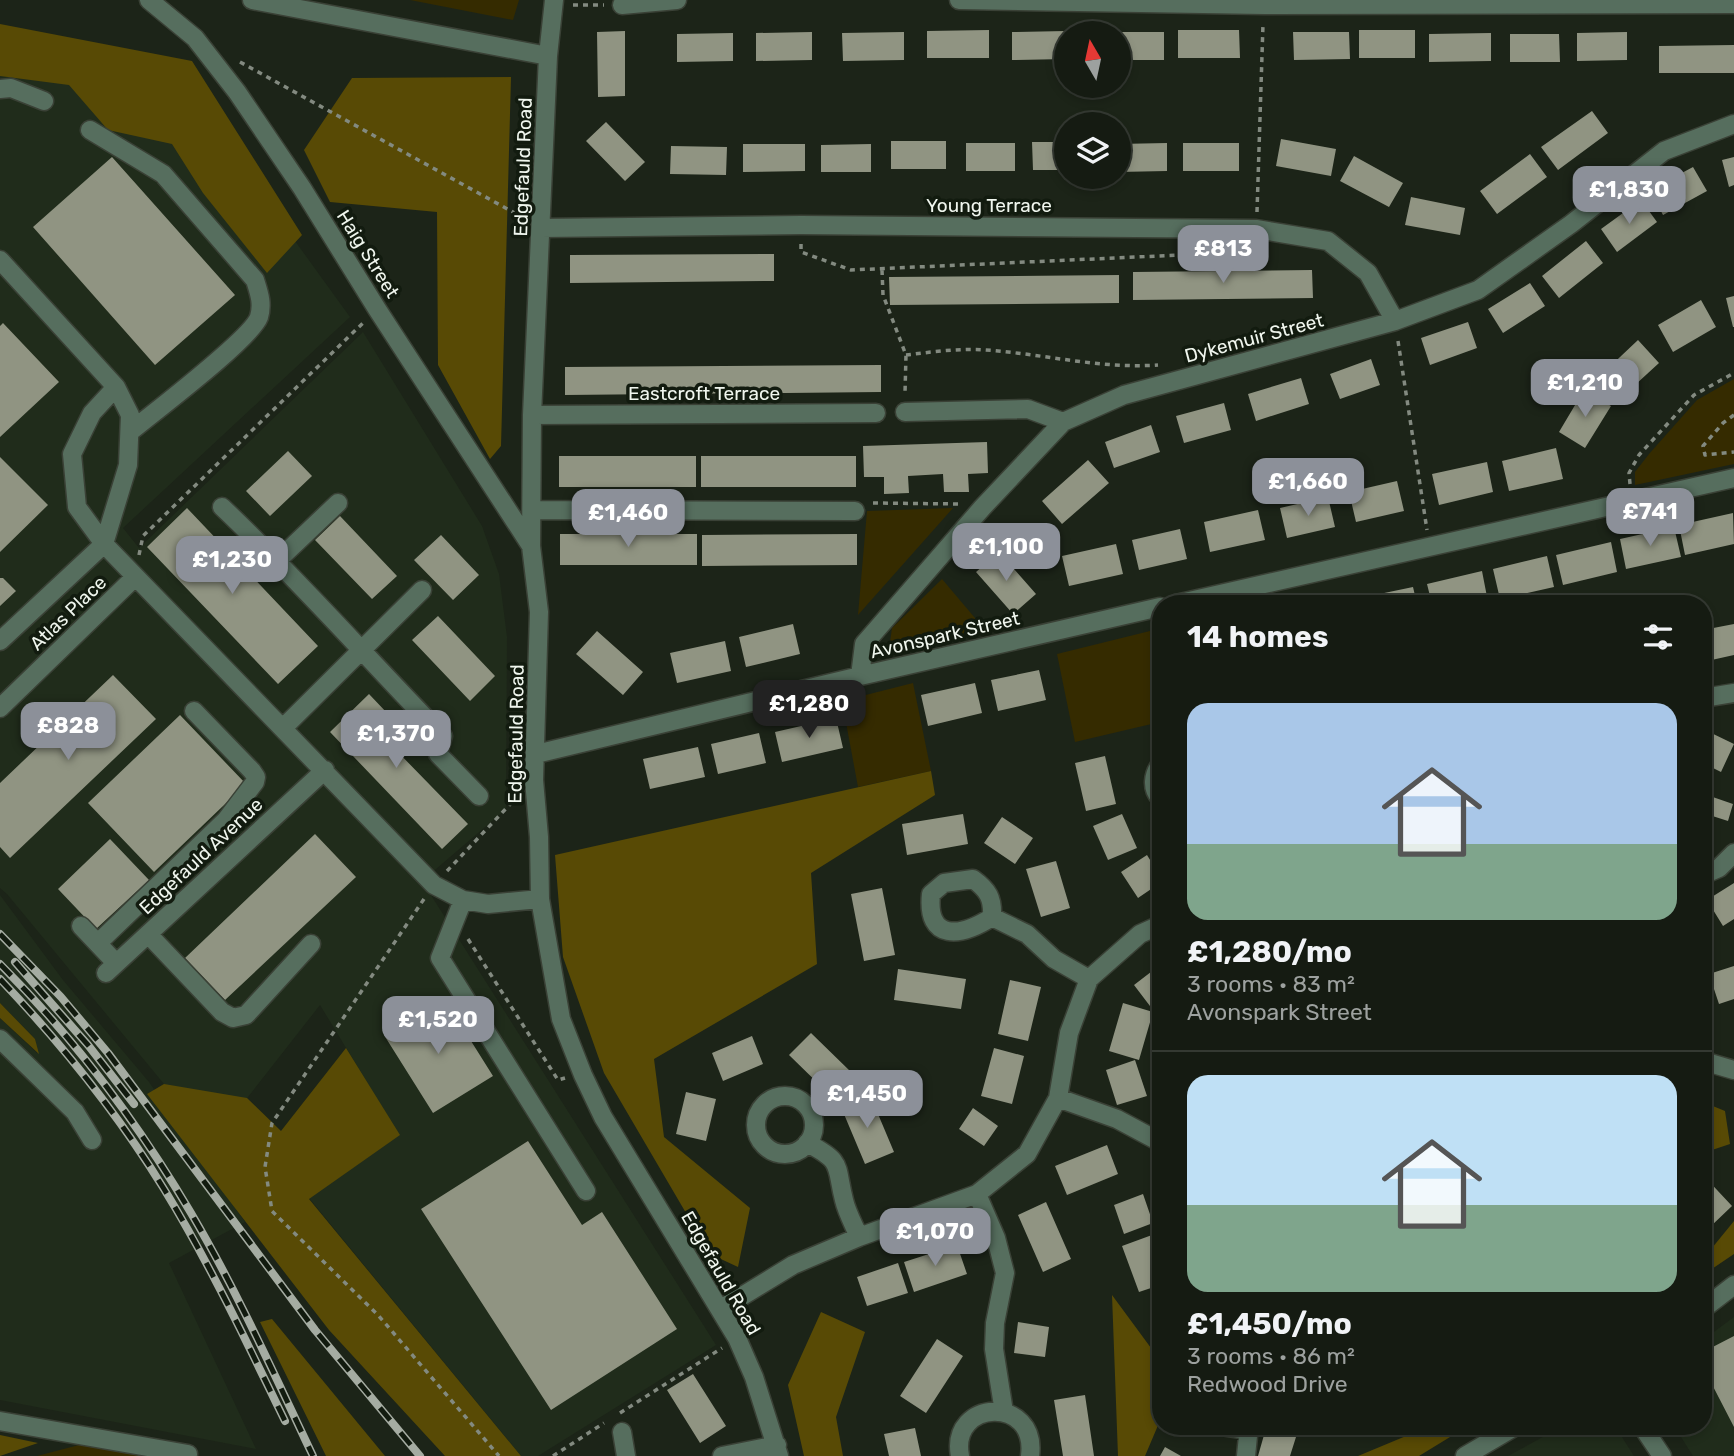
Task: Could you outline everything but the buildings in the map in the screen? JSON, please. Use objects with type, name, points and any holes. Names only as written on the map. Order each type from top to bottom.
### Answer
[{"type":"street","name":"Haig Street","points":[[149,0],[195,38],[237,92],[302,188],[531,546]]},
{"type":"street","points":[[252,0],[548,57]]},
{"type":"street","points":[[622,5],[677,0]]},
{"type":"street","points":[[959,0],[1734,4]]},
{"type":"street","name":"Edgefauld Road","points":[[554,2],[548,57],[532,415],[531,546],[539,612],[534,780],[539,837],[540,899],[561,1019],[583,1075],[603,1117],[737,1338],[754,1377],[778,1451]]},
{"type":"street","points":[[0,89],[11,88],[44,101]]},
{"type":"street","name":"Dykemuir Street","points":[[860,676],[864,644],[982,508],[1063,422],[1124,395],[1395,321],[1478,289],[1570,224],[1664,151],[1734,124]]},
{"type":"street","points":[[90,130],[163,174],[256,280],[262,302],[258,320],[233,347],[130,432]]},
{"type":"street","name":"Young Terrace","points":[[541,228],[801,225],[1256,229],[1328,240],[1368,273],[1395,321]]},
{"type":"street","points":[[0,260],[116,387],[130,415],[128,465],[104,544],[0,641]]},
{"type":"street","points":[[116,387],[92,413],[72,454],[77,507],[104,544],[434,885],[463,900],[488,904],[540,899]]},
{"type":"street","points":[[905,412],[1028,409],[1063,422]]},
{"type":"street","name":"Eastcroft Terrace","points":[[532,415],[876,413]]},
{"type":"street","points":[[1215,595],[1734,478]]},
{"type":"street","points":[[278,560],[338,503]]},
{"type":"street","points":[[222,507],[278,560],[360,651],[443,736],[438,754],[479,796]]},
{"type":"street","points":[[532,510],[855,511]]},
{"type":"street","name":"Atlas Place","points":[[0,708],[134,578]]},
{"type":"street","points":[[283,728],[422,590]]},
{"type":"street","name":"Avonspark Street","points":[[536,754],[1152,609]]},
{"type":"street","points":[[1712,697],[1734,693]]},
{"type":"street","points":[[81,926],[98,943],[226,820],[255,782],[256,777],[194,711]]},
{"type":"street","name":"Edgefauld Avenue","points":[[98,943],[111,968],[325,770]]},
{"type":"street","points":[[226,820],[247,842]]},
{"type":"street","points":[[1712,871],[1734,853]]},
{"type":"street","points":[[463,900],[440,958],[586,1191]]},
{"type":"street","points":[[992,917],[1027,934],[1054,959],[1089,979]]},
{"type":"street","points":[[721,1309],[793,1265],[859,1237],[977,1194],[1027,1154],[1058,1098],[1069,1033],[1089,979],[1140,934],[1152,929]]},
{"type":"street","points":[[148,934],[222,1012],[233,1018],[246,1015],[311,944]]},
{"type":"street","points":[[0,1039],[75,1112],[92,1140]]},
{"type":"street","points":[[1712,1063],[1734,1070]]},
{"type":"street","points":[[1058,1098],[1117,1119],[1152,1138]]},
{"type":"street","points":[[807,1143],[832,1157],[836,1164],[844,1202],[859,1237]]},
{"type":"street","points":[[977,1194],[996,1238],[1005,1273],[995,1323],[994,1349],[1004,1412]]},
{"type":"street","points":[[1712,1301],[1734,1285]]},
{"type":"street","points":[[960,1456],[958,1441],[962,1430],[970,1420],[992,1411],[1004,1412],[1023,1425],[1029,1435],[1030,1456]]},
{"type":"street","points":[[0,1420],[187,1454]]},
{"type":"street","points":[[622,1432],[626,1456]]},
{"type":"street","points":[[1246,1456],[1248,1435]]},
{"type":"street","points":[[1465,1456],[1501,1435]]},
{"type":"street","points":[[1648,1435],[1662,1456]]},
{"type":"street","points":[[722,1456],[778,1451]]},
{"type":"path","points":[[554,2],[622,5]]},
{"type":"path","points":[[1256,229],[1264,3]]},
{"type":"path","points":[[231,58],[541,228]]},
{"type":"path","points":[[801,225],[801,252],[851,270],[1274,251]]},
{"type":"path","points":[[883,270],[883,295],[906,355],[905,412]]},
{"type":"path","points":[[134,578],[143,536],[377,309]]},
{"type":"path","points":[[1395,321],[1430,546]]},
{"type":"path","points":[[906,355],[985,350],[1103,365],[1161,365]]},
{"type":"path","points":[[1629,473],[1639,455],[1694,395],[1734,373]]},
{"type":"path","points":[[1734,415],[1723,423],[1703,446],[1702,451],[1705,456],[1734,452]]},
{"type":"path","points":[[855,511],[861,503],[950,503],[982,508]]},
{"type":"path","points":[[499,1456],[378,1315],[272,1211],[265,1167],[272,1123],[434,885],[534,780]]},
{"type":"path","points":[[456,919],[558,1080],[583,1075]]},
{"type":"path","points":[[553,1456],[737,1338]]},
{"type":"shaded area","points":[[410,0],[519,0],[513,20]]},
{"type":"shaded area","points":[[0,24],[192,61],[302,235],[267,273],[203,193],[172,144],[108,130],[69,85],[0,76]]},
{"type":"shaded area","points":[[0,50],[188,93],[350,317],[123,528],[139,548],[363,332],[482,526],[499,574],[507,637],[506,809],[422,881],[716,1345],[538,1456],[521,1456],[309,1198],[399,1135],[320,1005],[219,1134],[164,1084],[0,888]]},
{"type":"shaded area","points":[[511,77],[501,446],[490,459],[438,365],[437,212],[330,202],[304,150],[352,78]]},
{"type":"shaded area","points":[[1734,379],[1734,464],[1635,485],[1635,472],[1697,400]]},
{"type":"shaded area","points":[[953,508],[858,615],[867,511]]},
{"type":"shaded area","points":[[942,579],[986,631],[901,649],[890,642],[892,628]]},
{"type":"shaded area","points":[[1152,630],[1152,724],[1075,742],[1057,654]]},
{"type":"shaded area","points":[[913,683],[931,771],[858,787],[842,701]]},
{"type":"shaded area","points":[[931,771],[935,795],[811,873],[817,964],[654,1059],[664,1137],[750,1208],[738,1267],[710,1254],[604,1073],[563,957],[555,855]]},
{"type":"shaded area","points":[[0,895],[63,980],[149,1082],[245,1222],[169,1263],[256,1449],[0,1400],[0,1018],[37,1053],[35,1039],[0,1003]]},
{"type":"shaded area","points":[[0,1003],[35,1039],[39,1054],[0,1018]]},
{"type":"shaded area","points":[[346,1048],[400,1135],[309,1199],[521,1456],[445,1456],[329,1330],[147,1094],[164,1084],[247,1098],[281,1131]]},
{"type":"shaded area","points":[[1712,1106],[1725,1111],[1730,1144],[1712,1150]]},
{"type":"shaded area","points":[[1734,1221],[1734,1254],[1712,1269],[1712,1248]]},
{"type":"shaded area","points":[[1112,1295],[1151,1348],[1152,1357],[1154,1435],[1145,1456],[1118,1456]]},
{"type":"shaded area","points":[[821,1312],[865,1332],[836,1417],[843,1456],[804,1456],[788,1385]]},
{"type":"shaded area","points":[[1734,1317],[1734,1456],[1693,1456],[1680,1435],[1712,1435],[1712,1333]]},
{"type":"shaded area","points":[[272,1319],[385,1456],[326,1456],[260,1322]]},
{"type":"shaded area","points":[[0,1435],[38,1443],[0,1456]]},
{"type":"shaded area","points":[[1408,1435],[1453,1435],[1419,1456],[1358,1456]]},
{"type":"shaded area","points":[[1546,1435],[1621,1435],[1634,1456],[1508,1456]]},
{"type":"shaded area","points":[[79,1445],[155,1456],[37,1456]]},
{"type":"railway","points":[[0,934],[61,997],[108,1053],[315,1330],[420,1456]]},
{"type":"railway","points":[[15,962],[88,1045],[134,1104]]},
{"type":"railway","points":[[0,964],[54,1021],[103,1082],[171,1179],[224,1272],[313,1456]]},
{"type":"railway","points":[[0,979],[88,1080],[146,1161],[181,1217],[285,1421]]}]
